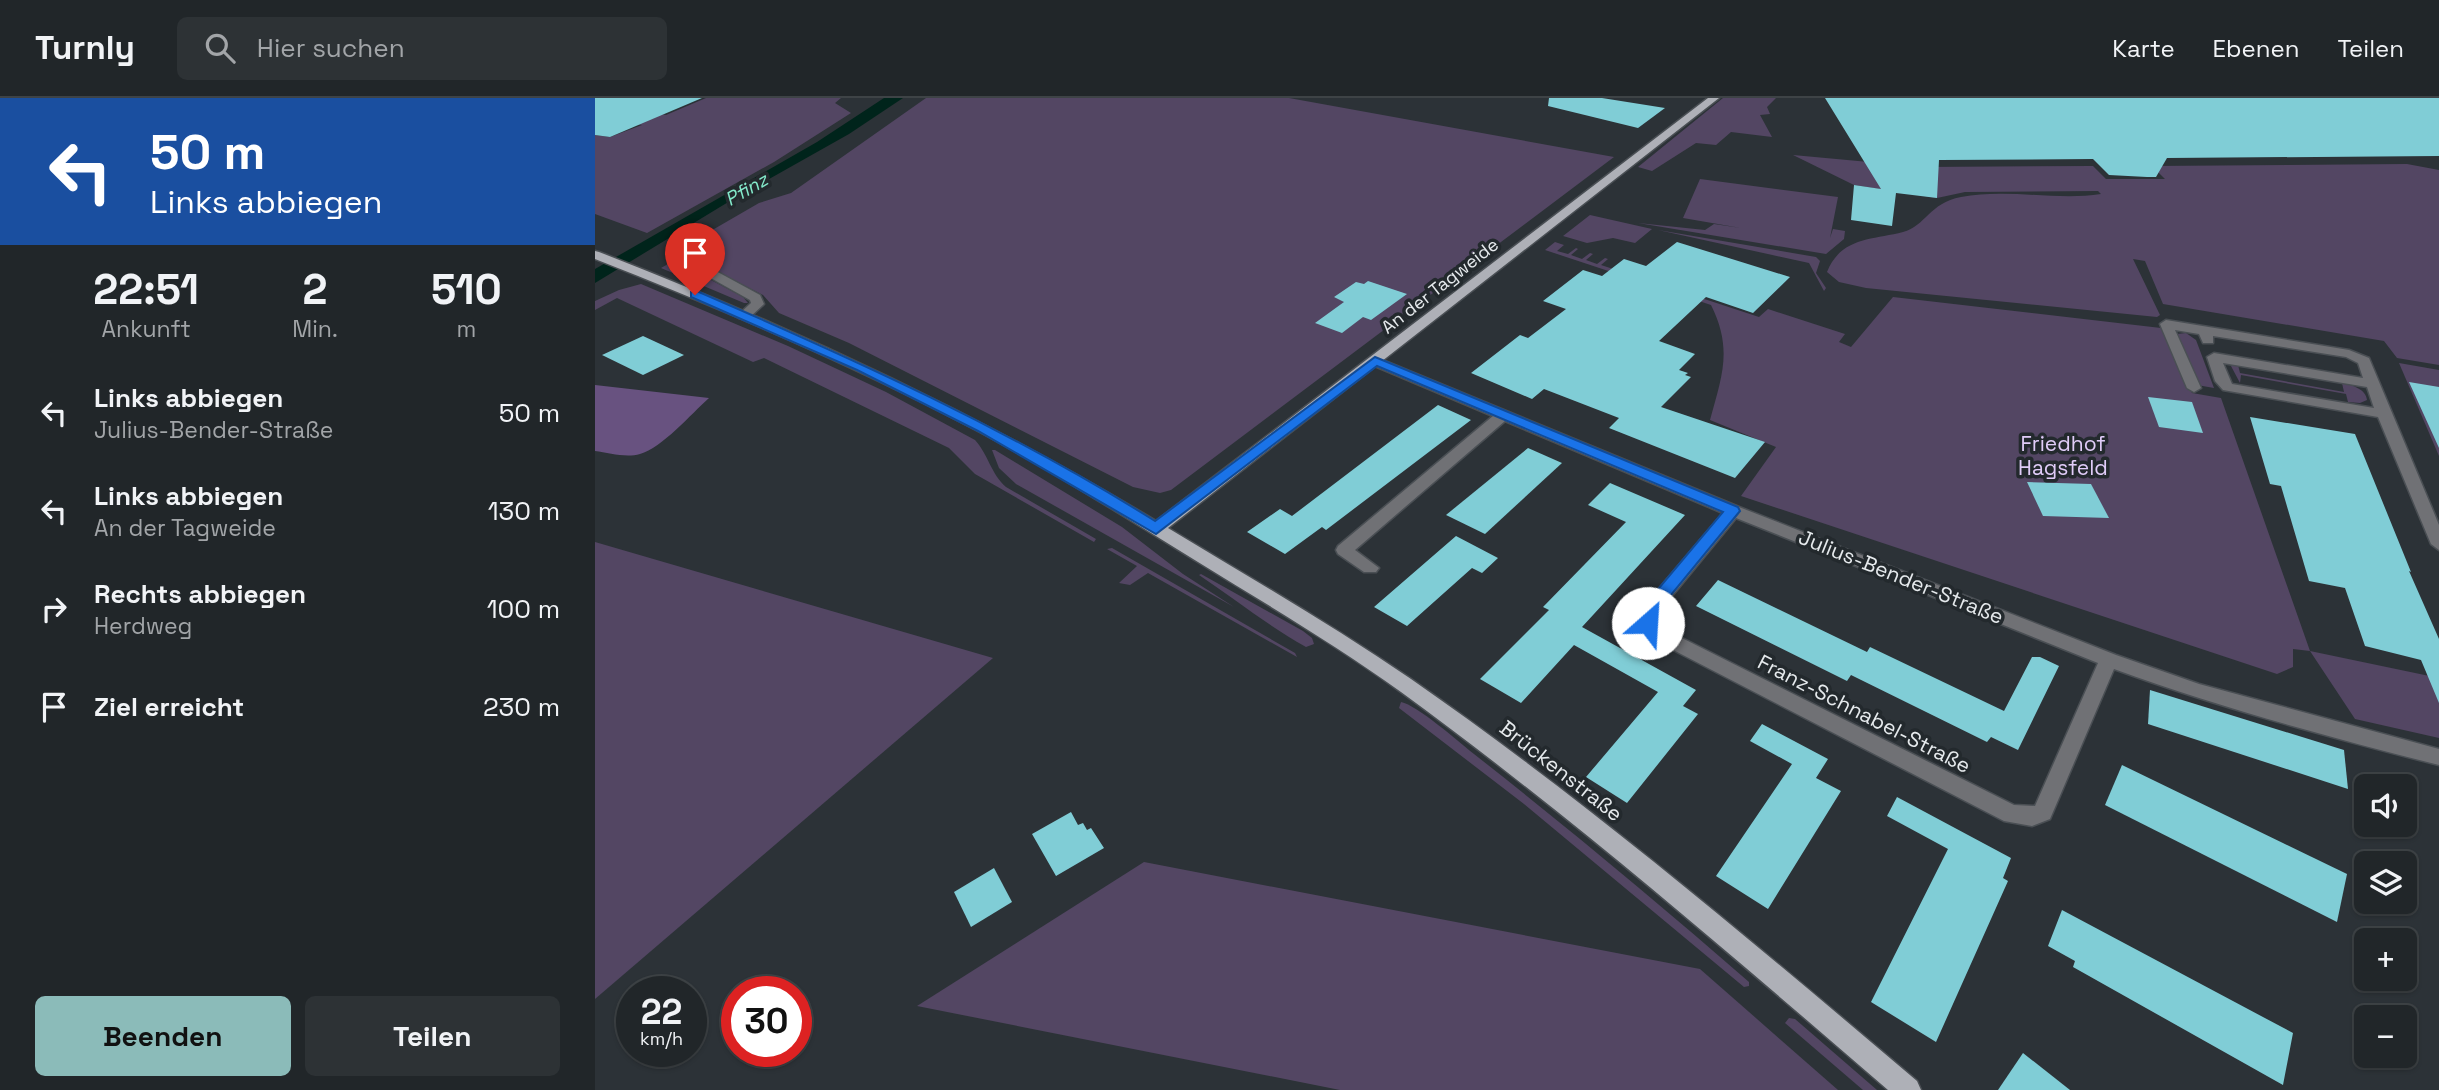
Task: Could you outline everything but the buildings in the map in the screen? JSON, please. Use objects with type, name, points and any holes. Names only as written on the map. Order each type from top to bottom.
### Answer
[{"type":"main road","name":"An der Tagweide","points":[[1156,529],[1714,98]]},
{"type":"main road","name":"Brückenstraße","points":[[597,255],[744,315],[861,367],[983,428],[1106,497],[1335,637],[1493,750],[1745,952],[1909,1090]]},
{"type":"street","points":[[679,255],[756,298],[758,304],[744,315]]},
{"type":"street","points":[[2195,388],[2166,324],[2349,354],[2364,361],[2439,544]]},
{"type":"street","points":[[2205,331],[2222,381],[2228,387],[2384,414]]},
{"type":"street","points":[[2214,357],[2373,384]]},
{"type":"street","name":"Julius-Bender-Straße","points":[[1375,361],[1733,511],[2109,660],[2196,691],[2439,757]]},
{"type":"street","points":[[1370,568],[1344,550],[1502,416]]},
{"type":"street","name":"Franz-Schnabel-Straße","points":[[1733,511],[1649,611],[1648,623],[1658,635],[2011,814],[2032,817],[2043,812],[2109,660]]},
{"type":"green space","points":[[706,98],[841,98],[835,103],[851,113],[774,162],[647,233],[595,214],[595,135],[610,137],[642,125],[633,123],[645,111],[666,115]]},
{"type":"green space","points":[[926,98],[1289,98],[1614,157],[1171,490],[1160,493],[1133,487],[849,343],[779,313],[763,295],[706,266],[686,251],[702,236],[759,203],[791,193]]},
{"type":"green space","points":[[1723,98],[1776,98],[1767,107],[1770,114],[1760,115],[1772,137],[1731,132],[1716,145],[1696,143],[1652,171],[1638,167]]},
{"type":"green space","points":[[1793,155],[1923,167],[2093,166],[2106,179],[2165,179],[2152,166],[2407,164],[2439,170],[2439,365],[2397,358],[2384,341],[2163,304],[2145,261],[2133,259],[2160,315],[2157,317],[1866,288],[1839,282],[1827,272],[1840,252],[1859,242],[1911,229],[1950,200],[1996,194],[2101,194],[2098,191],[1965,192],[1937,198],[1854,185]]},
{"type":"green space","points":[[1700,179],[1838,197],[1830,238],[1833,229],[1845,231],[1844,239],[1826,254],[1638,223],[1705,230],[1714,224],[1741,228],[1683,218]]},
{"type":"green space","points":[[1590,215],[1652,229],[1635,243],[1613,238],[1587,243],[1563,236]]},
{"type":"green space","points":[[1658,230],[1816,257],[1820,261],[1816,273],[1826,288],[1824,291],[1809,263]]},
{"type":"green space","name":"Friedhof Hagsfeld","points":[[1555,242],[1564,245],[1557,251],[1568,254],[1576,248],[1578,249],[1571,255],[1582,259],[1590,253],[1593,254],[1586,260],[1597,264],[1605,258],[1608,259],[1601,265],[1759,317],[1768,309],[1845,334],[1839,342],[1851,347],[1893,297],[2161,328],[2192,393],[2221,398],[2310,651],[2293,649],[2293,667],[2277,674],[1741,496],[1776,447],[1710,420],[1721,376],[1724,349],[1718,321],[1711,305],[1545,250]]},
{"type":"green space","points":[[679,263],[743,297],[748,303],[661,268]]},
{"type":"green space","points":[[641,284],[788,346],[886,392],[975,440],[1006,487],[1096,539],[1094,542],[975,474],[949,448],[764,358],[753,362],[617,298],[595,310],[595,301]]},
{"type":"green space","points":[[2186,333],[2196,340],[2214,388],[2197,385],[2177,334]]},
{"type":"green space","points":[[2399,363],[2439,370],[2439,456]]},
{"type":"green space","points":[[2238,365],[2240,373],[2344,392],[2342,383],[2350,385],[2361,390],[2367,400],[2360,403],[2348,402],[2346,394],[2241,375],[2240,383],[2231,366]]},
{"type":"green space","points":[[992,450],[1122,527],[1183,574],[1234,607],[1016,484],[999,468]]},
{"type":"green space","points":[[595,542],[993,658],[622,976],[616,976],[616,981],[595,999]]},
{"type":"green space","points":[[1112,548],[1295,653],[1297,657],[1148,573],[1130,585],[1119,583],[1137,566],[1107,549]]},
{"type":"green space","points":[[1199,575],[1303,631],[1312,638],[1314,644],[1306,647],[1292,639]]},
{"type":"green space","points":[[2310,651],[2439,678],[2439,738],[2355,719]]},
{"type":"green space","points":[[1401,702],[1438,725],[1579,838],[1749,982],[1749,986],[1744,987],[1524,804],[1399,708]]},
{"type":"green space","points":[[1144,862],[1700,969],[1838,1090],[1340,1090],[917,1006]]},
{"type":"green space","points":[[1789,1018],[1795,1019],[1877,1090],[1863,1090],[1785,1023]]},
{"type":"shaded area","points":[[595,385],[709,398],[676,430],[649,451],[629,456],[617,455],[595,451]]},
{"type":"water","name":"Pfinz","points":[[884,98],[903,98],[849,134],[725,204],[595,283],[595,269],[817,142]]},
{"type":"route","points":[[695,295],[861,367],[983,428],[1106,497],[1156,529],[1375,361],[1733,511],[1649,611],[1648,623]]}]
